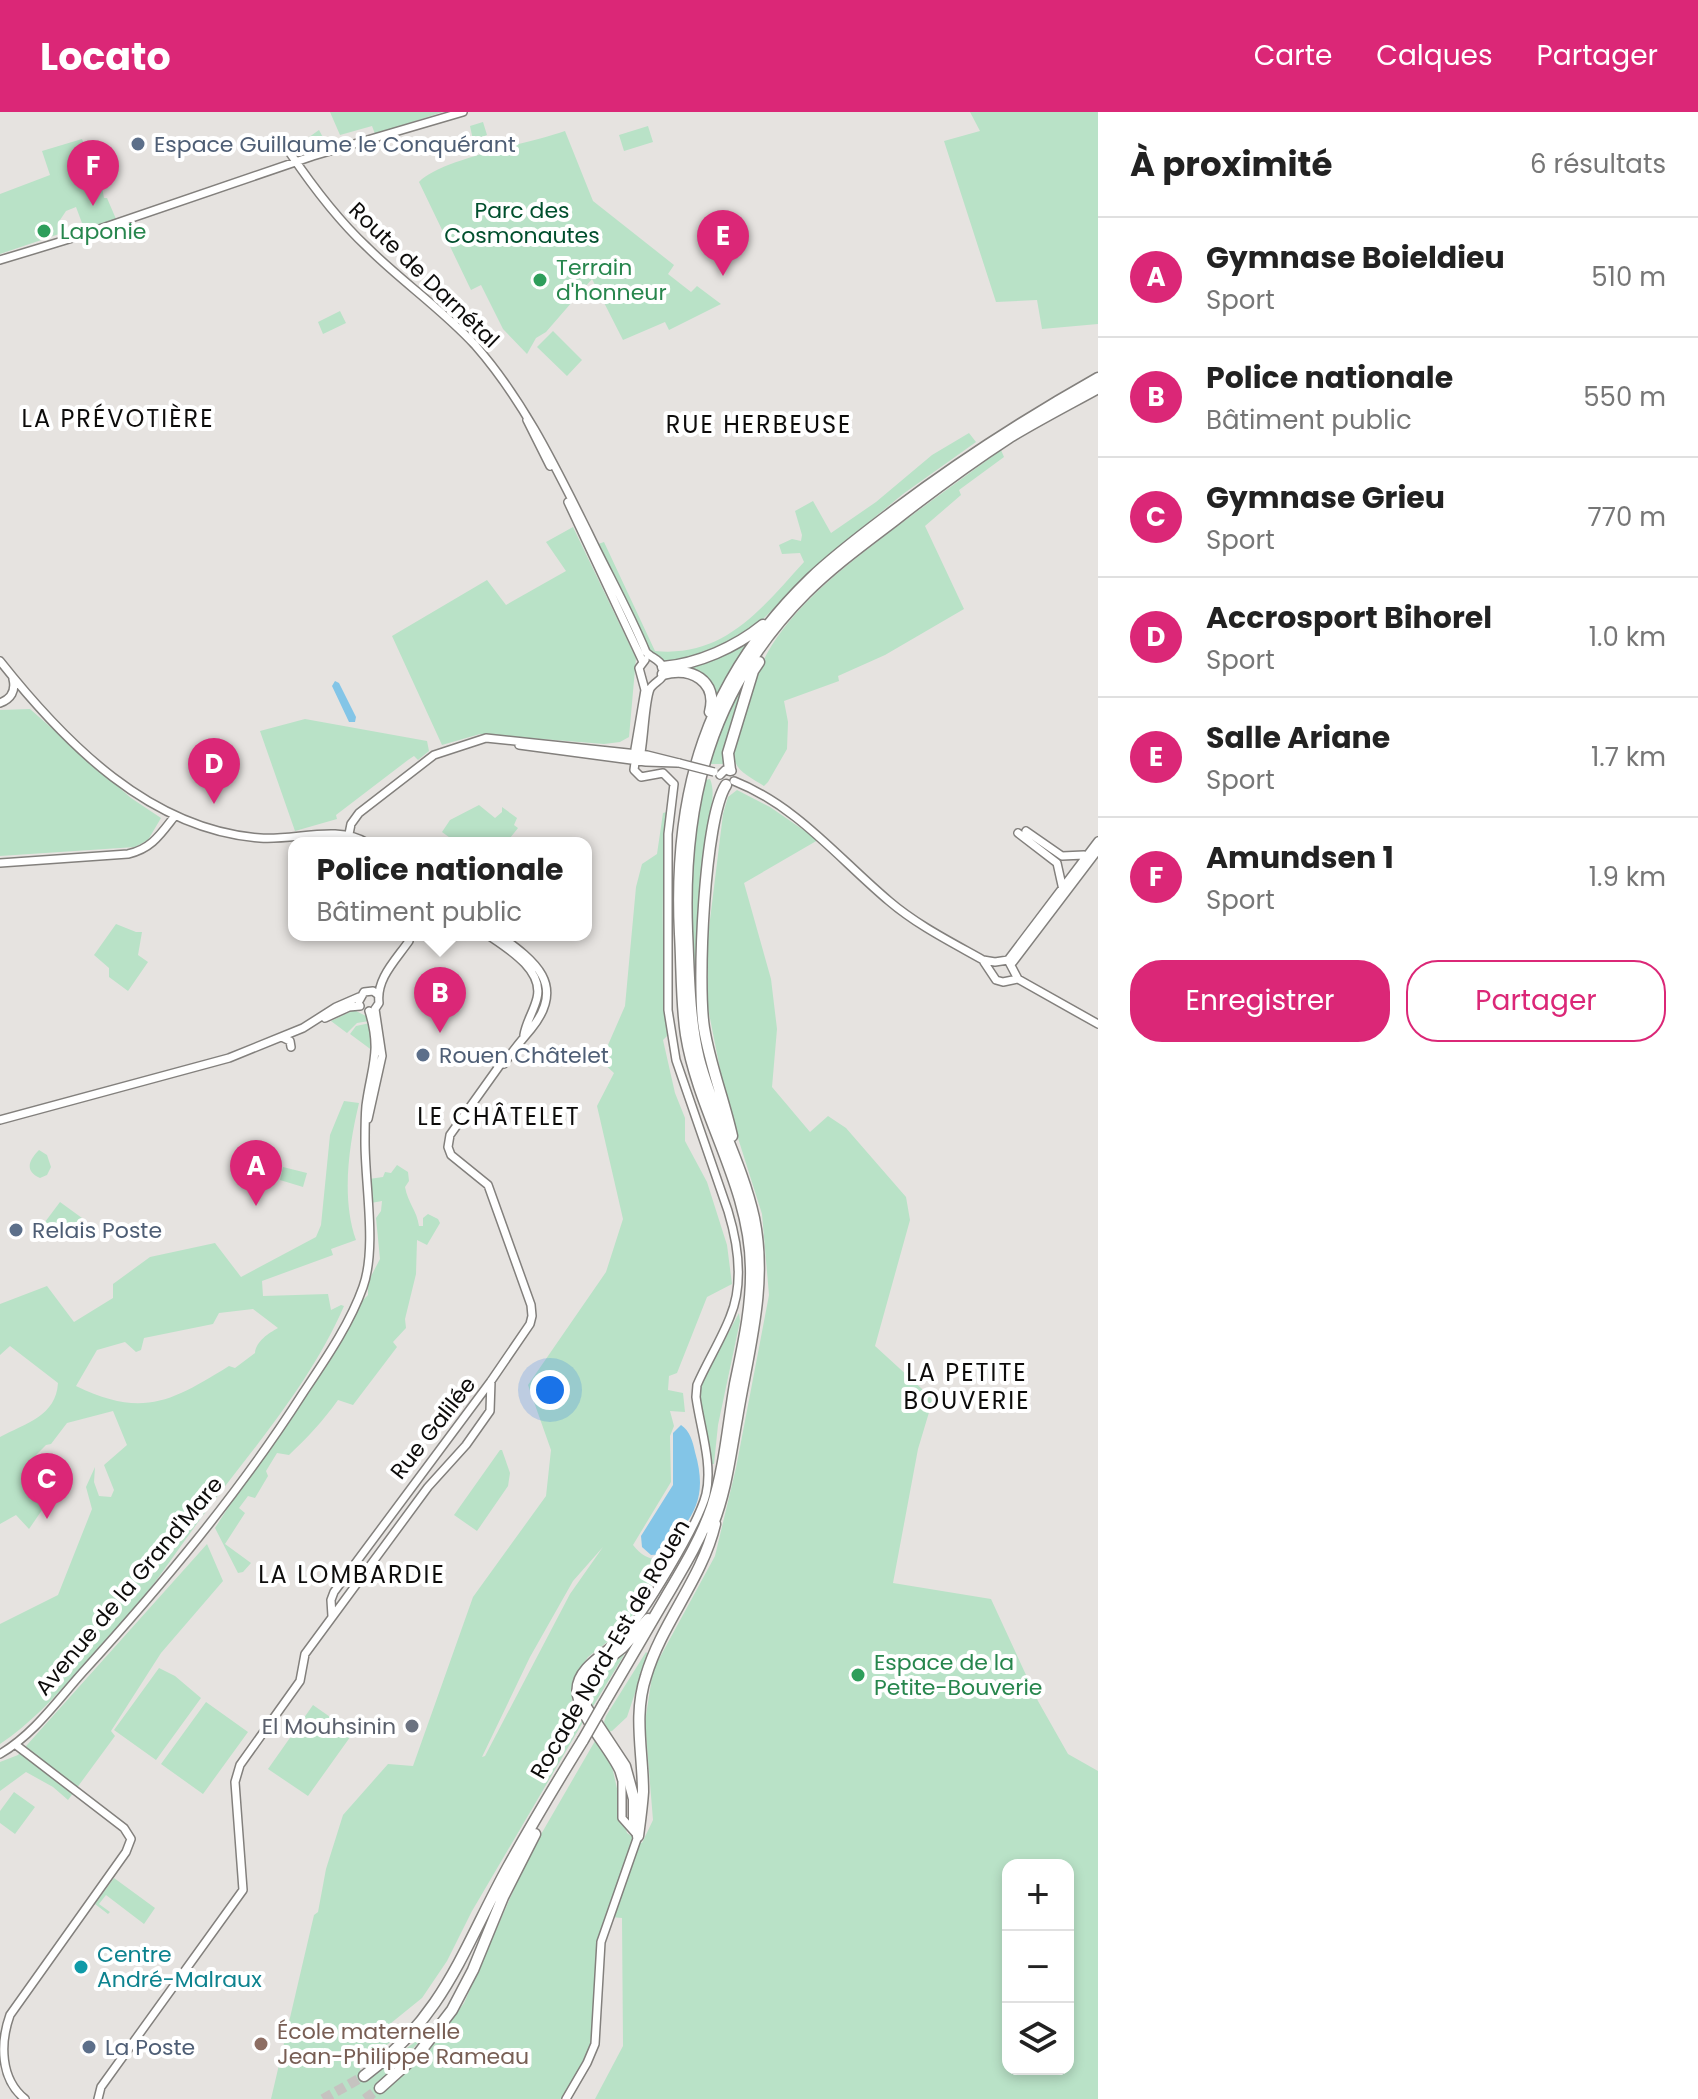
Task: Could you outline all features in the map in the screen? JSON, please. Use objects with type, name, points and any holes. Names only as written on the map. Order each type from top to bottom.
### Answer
[{"type":"highway","name":"Rocade Nord-Est de Rouen","points":[[380,2088],[419,2053],[452,2010],[473,1970],[523,1855],[700,1538],[716,1493],[748,1316],[751,1253],[743,1205],[697,1080],[683,1008],[678,899],[680,841],[692,777],[708,727],[745,656],[777,614],[837,555],[1003,433],[1098,378]]},
{"type":"highway","name":"Rocade Nord-Est de Rouen","points":[[605,1708],[694,1562],[718,1510],[727,1478],[759,1295],[756,1231],[738,1165],[705,1079],[694,1035],[687,915],[688,837],[701,771],[741,677],[770,634],[808,591],[851,554],[974,461],[1098,388]]},
{"type":"highway","points":[[738,1165],[709,1051],[701,996],[711,844],[728,753],[753,671],[808,591]]},
{"type":"highway","points":[[661,674],[729,648],[777,614]]},
{"type":"highway","points":[[661,674],[686,671],[706,682],[712,700],[708,727]]},
{"type":"highway","points":[[636,1834],[643,1791],[638,1731],[641,1693],[654,1653],[710,1544],[718,1510]]},
{"type":"highway","points":[[636,1834],[630,1779],[618,1754],[586,1707],[583,1689],[590,1673],[631,1639],[667,1596]]},
{"type":"highway","name":"Rocade Nord-Est de Rouen","points":[[364,2076],[402,2045],[440,1999],[509,1866],[585,1743]]},
{"type":"street","points":[[0,260],[296,162],[463,112]]},
{"type":"street","name":"Route de Darnétal","points":[[290,153],[321,198],[367,248],[473,344],[508,386],[554,465],[646,652],[647,660]]},
{"type":"street","points":[[566,2099],[595,2044],[600,1955],[636,1834],[621,1815],[623,1791],[619,1771],[579,1706],[577,1685],[583,1671],[624,1636],[645,1609],[705,1497],[707,1474],[697,1385],[732,1313],[738,1267],[732,1223],[676,1060],[668,1010],[668,834],[675,789],[663,773],[641,777],[634,770],[645,690],[639,668],[647,660],[658,661],[661,674],[650,689],[641,752],[636,758]]},
{"type":"street","points":[[0,661],[54,722],[102,766],[136,794],[174,817],[220,833],[261,838],[349,834],[355,837]]},
{"type":"street","points":[[641,679],[648,684],[661,674]]},
{"type":"street","points":[[0,703],[11,695],[14,688],[12,677]]},
{"type":"street","points":[[349,834],[351,824],[359,813],[429,758],[454,747],[491,738],[679,763],[725,777],[799,818],[897,908],[983,960],[1010,962]]},
{"type":"street","points":[[0,863],[140,851],[154,843],[174,817]]},
{"type":"street","points":[[1064,890],[1057,863],[1022,832],[1062,856],[1088,858],[1098,850]]},
{"type":"street","points":[[1010,962],[1098,841]]},
{"type":"street","points":[[360,1002],[364,992],[374,992],[409,941]]},
{"type":"street","points":[[496,941],[522,962],[536,982],[537,1000],[523,1037]]},
{"type":"street","points":[[491,1381],[530,1324],[532,1311],[488,1185],[453,1157],[448,1144],[450,1135],[544,1008],[546,983],[537,966],[506,941]]},
{"type":"street","points":[[983,960],[996,980],[1003,982],[1014,977]]},
{"type":"street","points":[[991,971],[995,962]]},
{"type":"street","points":[[1010,962],[1014,977],[1098,1024]]},
{"type":"street","name":"Avenue de la Grand'Mare","points":[[0,1754],[16,1745],[187,1553],[267,1446],[321,1366],[362,1291],[368,1266],[365,1109],[376,1049],[372,1010],[379,1003],[374,992]]},
{"type":"street","points":[[0,1120],[257,1048],[303,1028],[336,1007],[360,1002],[372,1010]]},
{"type":"street","points":[[282,1037],[290,1041],[291,1047]]},
{"type":"street","name":"Rue Galilée","points":[[332,1616],[334,1592],[491,1381]]},
{"type":"street","name":"Rue Galilée","points":[[98,2099],[101,2087],[239,1896],[244,1883],[235,1782],[237,1771],[300,1681],[304,1658],[332,1616],[424,1492],[466,1445],[490,1411],[491,1381]]},
{"type":"street","points":[[16,1745],[124,1828],[131,1839],[126,1852],[10,2015],[5,2032],[4,2061],[12,2088],[25,2099]]},
{"type":"green space","points":[[330,112],[443,112],[375,134],[372,126],[340,135]]},
{"type":"green space","points":[[970,112],[1098,112],[1098,324],[1042,329],[1037,300],[996,302],[944,141],[980,131]]},
{"type":"green space","points":[[483,122],[487,135],[482,137],[487,150],[482,152],[478,139],[473,140],[470,126]]},
{"type":"green space","points":[[648,126],[653,142],[624,151],[619,135]]},
{"type":"green space","points":[[319,130],[327,145],[306,151],[295,147]]},
{"type":"green space","name":"Parc des Cosmonautes","points":[[565,131],[593,201],[674,265],[668,274],[691,292],[697,286],[721,304],[669,330],[665,322],[623,340],[592,279],[546,332],[536,338],[527,354],[503,329],[481,285],[471,290],[419,182],[446,166],[466,159]]},
{"type":"green space","points":[[82,139],[104,198],[107,198],[116,219],[85,231],[76,207],[66,211],[58,223],[62,233],[0,254],[0,194],[50,175],[42,151]]},
{"type":"green space","points":[[340,311],[346,323],[323,334],[318,322]]},
{"type":"green space","points":[[553,331],[582,360],[567,376],[537,347]]},
{"type":"green space","points":[[969,433],[976,442],[903,494],[823,560],[759,623],[728,645],[672,663],[662,662],[650,654],[598,544],[604,542],[655,651],[702,647],[722,638],[757,612],[804,562],[800,553],[782,554],[779,545],[792,539],[801,541],[795,511],[813,501],[831,533],[876,502],[932,455]]},
{"type":"green space","points":[[1001,450],[1004,457],[959,490],[961,495],[925,526],[964,609],[885,655],[838,676],[839,681],[784,701],[788,722],[787,749],[768,782],[764,786],[742,772],[735,762],[734,749],[760,669],[783,630],[820,588],[849,564]]},
{"type":"green space","points":[[573,527],[636,658],[629,737],[604,744],[480,734],[442,745],[392,636],[487,580],[506,605],[566,571],[546,542]]},
{"type":"green space","points":[[745,641],[747,645],[714,698],[686,668]]},
{"type":"green space","points":[[740,688],[744,689],[724,764],[709,764],[719,732]]},
{"type":"green space","points":[[30,709],[131,798],[161,818],[148,840],[135,847],[0,856],[0,710]]},
{"type":"green space","points":[[305,719],[427,741],[429,751],[418,760],[414,756],[408,760],[336,815],[337,819],[295,831],[260,731]]},
{"type":"green space","points":[[710,779],[712,799],[701,892],[697,986],[694,985],[692,882],[700,805],[705,780]]},
{"type":"green space","points":[[737,790],[770,807],[818,840],[744,883],[771,979],[777,1029],[772,1087],[810,1132],[828,1116],[846,1128],[906,1197],[910,1220],[875,1346],[933,1399],[918,1449],[893,1583],[991,1599],[1038,1701],[1068,1754],[1098,1771],[1098,2099],[595,2099],[623,2046],[622,1918],[611,1917],[602,1947],[598,2037],[565,2099],[271,2099],[314,1915],[318,1912],[326,1869],[343,1815],[388,1764],[413,1766],[473,1597],[546,1496],[551,1450],[528,1385],[606,1272],[623,1219],[597,1106],[614,1073],[601,1061],[625,1006],[636,887],[642,864],[657,854],[663,813],[667,812],[663,923],[669,1034],[663,1040],[675,1093],[685,1118],[685,1141],[707,1182],[727,1245],[732,1284],[707,1297],[677,1373],[669,1376],[668,1390],[683,1393],[685,1412],[670,1411],[674,1426],[670,1436],[671,1482],[633,1545],[645,1556],[661,1560],[671,1548],[673,1550],[625,1628],[588,1657],[573,1679],[572,1705],[583,1722],[472,1911],[447,1961],[422,1998],[375,2036],[379,2040],[397,2031],[398,2036],[359,2067],[365,2079],[421,2040],[377,2086],[382,2090],[430,2049],[464,2003],[529,1855],[595,1741],[611,1762],[627,1833],[642,1843],[653,1820],[645,1722],[653,1670],[715,1556],[736,1468],[769,1295],[762,1214],[726,1100],[708,1008],[708,936],[723,814],[728,797]],"holes":[[[603,1547],[570,1594],[485,1756],[482,1757],[530,1657],[573,1581]]]},
{"type":"green space","points":[[479,805],[495,818],[502,812],[502,807],[517,818],[514,825],[518,828],[511,837],[449,837],[442,832],[450,820]]},
{"type":"green space","points":[[116,924],[142,932],[138,955],[148,962],[128,991],[109,977],[109,968],[94,955]]},
{"type":"green space","points":[[354,1010],[369,1021],[357,1023],[347,1033],[331,1021]]},
{"type":"green space","points":[[370,1023],[373,1051],[350,1034],[356,1026]]},
{"type":"green space","points":[[344,1101],[359,1103],[352,1136],[348,1189],[351,1224],[356,1240],[331,1249],[333,1255],[262,1281],[263,1296],[328,1294],[331,1310],[344,1306],[332,1332],[286,1406],[141,1601],[52,1699],[0,1744],[0,1624],[58,1595],[92,1509],[86,1487],[95,1467],[94,1482],[99,1496],[111,1497],[114,1490],[104,1465],[127,1445],[113,1411],[67,1423],[51,1444],[36,1455],[42,1480],[50,1482],[51,1497],[29,1529],[16,1515],[0,1524],[0,1437],[46,1411],[56,1394],[58,1383],[10,1346],[0,1355],[0,1304],[47,1286],[74,1322],[113,1298],[113,1284],[150,1257],[215,1243],[241,1277],[316,1237],[321,1225],[330,1135]],"holes":[[[253,1309],[278,1328],[264,1338],[255,1353],[235,1368],[229,1366],[190,1389],[156,1402],[120,1401],[76,1386],[97,1350],[125,1342],[136,1352],[141,1350],[144,1338],[213,1324],[219,1313]]]},
{"type":"green space","points":[[39,1150],[47,1155],[51,1167],[47,1175],[40,1178],[30,1169]]},
{"type":"green space","points":[[397,1165],[408,1172],[409,1181],[405,1187],[419,1226],[423,1226],[423,1218],[428,1214],[440,1223],[427,1245],[417,1240],[416,1274],[405,1319],[406,1328],[393,1342],[397,1347],[353,1405],[338,1400],[289,1455],[277,1453],[255,1498],[248,1496],[239,1508],[245,1513],[225,1544],[251,1563],[238,1573],[215,1528],[357,1306],[368,1295],[368,1282],[380,1259],[376,1218],[382,1201],[371,1203],[369,1179],[383,1177],[385,1172],[391,1173]]},
{"type":"green space","points":[[283,1167],[307,1173],[303,1187],[280,1180]]},
{"type":"green space","points":[[60,1202],[82,1218],[77,1226],[73,1223],[67,1228],[45,1233],[42,1231],[49,1224],[45,1222]]},
{"type":"green space","points":[[739,1313],[740,1321],[718,1425],[714,1464],[711,1464],[698,1389]]},
{"type":"green space","points":[[500,1450],[510,1473],[508,1486],[477,1531],[454,1515]]},
{"type":"green space","points":[[207,1544],[223,1581],[161,1653],[111,1731],[115,1736],[68,1800],[53,1787],[26,1772],[0,1791],[0,1762],[18,1755]]},
{"type":"green space","points":[[621,1652],[624,1655],[592,1708],[588,1699],[589,1683],[599,1669]]},
{"type":"green space","points":[[646,1652],[648,1654],[627,1717],[608,1732],[604,1722],[606,1716]]},
{"type":"green space","points":[[159,1668],[175,1676],[201,1698],[156,1760],[114,1730]]},
{"type":"green space","points":[[206,1702],[248,1732],[203,1794],[161,1764]]},
{"type":"green space","points":[[313,1705],[353,1733],[308,1796],[268,1769]]},
{"type":"green space","points":[[14,1792],[35,1807],[15,1834],[0,1823],[0,1811]]},
{"type":"green space","points":[[114,1878],[155,1908],[144,1924],[106,1895],[99,1904],[110,1912],[108,1914],[95,1904]]},
{"type":"water","points":[[335,681],[339,683],[356,717],[355,722],[349,722],[332,686]]},
{"type":"water","points":[[681,1425],[689,1434],[694,1448],[699,1469],[699,1496],[690,1518],[663,1554],[651,1555],[642,1547],[641,1536],[673,1485],[673,1433]]},
{"type":"tunnel","points":[[323,2099],[364,2076]]},
{"type":"tunnel","points":[[365,2099],[380,2088]]},
{"type":"place","name":"Espace Guillaume le Conquérant","points":[[138,144]]},
{"type":"place","name":"Amundsen 1","points":[[93,206]]},
{"type":"place","name":"Laponie","points":[[44,231]]},
{"type":"place","name":"Salle Ariane","points":[[723,276]]},
{"type":"place","name":"Terrain d'honneur","points":[[540,280]]},
{"type":"place","name":"Accrosport Bihorel","points":[[214,804]]},
{"type":"place","name":"Police nationale","points":[[440,1033]]},
{"type":"place","name":"Rouen Châtelet","points":[[423,1055]]},
{"type":"place","name":"Gymnase Boieldieu","points":[[256,1206]]},
{"type":"place","name":"Relais Poste","points":[[16,1230]]},
{"type":"place","name":"Gymnase Grieu","points":[[47,1519]]},
{"type":"place","name":"Espace de la Petite-Bouverie","points":[[858,1675]]},
{"type":"place","name":"El Mouhsinin","points":[[412,1726]]},
{"type":"place","name":"Centre André-Malraux","points":[[81,1967]]},
{"type":"place","name":"École maternelle Jean-Philippe Rameau","points":[[261,2044]]},
{"type":"place","name":"La Poste","points":[[89,2047]]},
{"type":"district","name":"LA PRÉVOTIÈRE","points":[[118,418]]},
{"type":"district","name":"RUE HERBEUSE","points":[[759,424]]},
{"type":"district","name":"LE CHÂTELET","points":[[499,1116]]},
{"type":"district","name":"LA PETITE BOUVERIE","points":[[967,1386]]},
{"type":"district","name":"LA LOMBARDIE","points":[[352,1574]]}]
